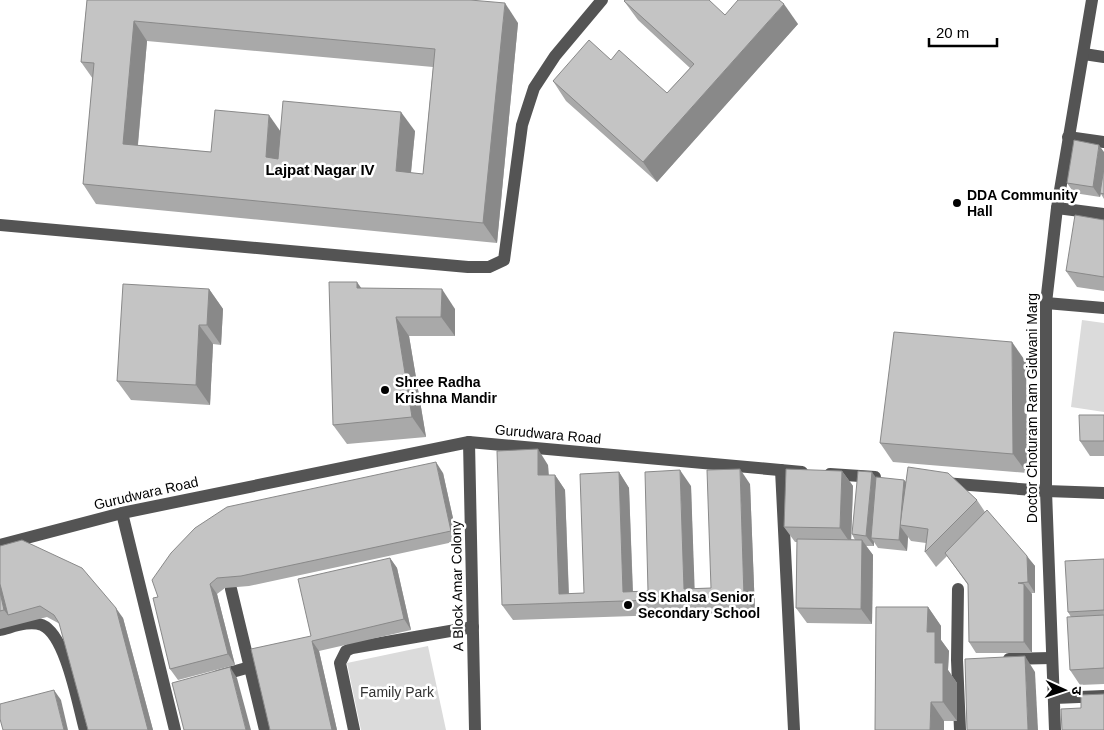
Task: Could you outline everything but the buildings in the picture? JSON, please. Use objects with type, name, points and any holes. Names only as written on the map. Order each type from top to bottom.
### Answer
[{"type":"street","points":[[0,225],[468,267],[489,267],[504,260],[522,125],[534,88],[555,56],[602,0]]},
{"type":"street","name":"Doctor Choturam Ram Gidwani Marg","points":[[1055,730],[1046,491],[1046,303],[1057,208],[1092,0]]},
{"type":"street","points":[[1084,54],[1104,57]]},
{"type":"street","points":[[1068,136],[1104,142]]},
{"type":"street","points":[[1057,208],[1104,214]]},
{"type":"street","points":[[1046,303],[1104,308]]},
{"type":"street","name":"Gurudwara Road","points":[[0,545],[122,513],[469,442],[889,478]]},
{"type":"street","name":"A Block Amar Colony","points":[[469,442],[475,730]]},
{"type":"street","points":[[781,470],[794,730]]},
{"type":"street","points":[[928,482],[1046,491],[1104,493]]},
{"type":"street","points":[[122,513],[174,730]]},
{"type":"street","points":[[231,589],[265,730]]},
{"type":"street","points":[[958,589],[962,660],[960,730]]},
{"type":"street","points":[[0,630],[30,624],[42,626],[53,633],[61,646],[85,730]]},
{"type":"street","points":[[354,730],[340,663],[346,651],[352,648],[473,627]]},
{"type":"street","points":[[995,660],[1052,658]]},
{"type":"street","points":[[206,679],[250,667]]},
{"type":"street","points":[[165,691],[180,687]]},
{"type":"street","points":[[1054,698],[1104,696]]},
{"type":"green space","points":[[1082,320],[1104,323],[1104,412],[1071,407]]},
{"type":"green space","name":"Family Park","points":[[428,646],[446,730],[361,730],[347,663]]},
{"type":"place","name":"DDA Community Hall","points":[[957,203]]},
{"type":"place","name":"Shree Radha Krishna Mandir","points":[[385,390]]},
{"type":"place","name":"SS Khalsa Senior Secondary School","points":[[628,605]]},
{"type":"district","name":"Lajpat Nagar IV","points":[[320,170]]}]
